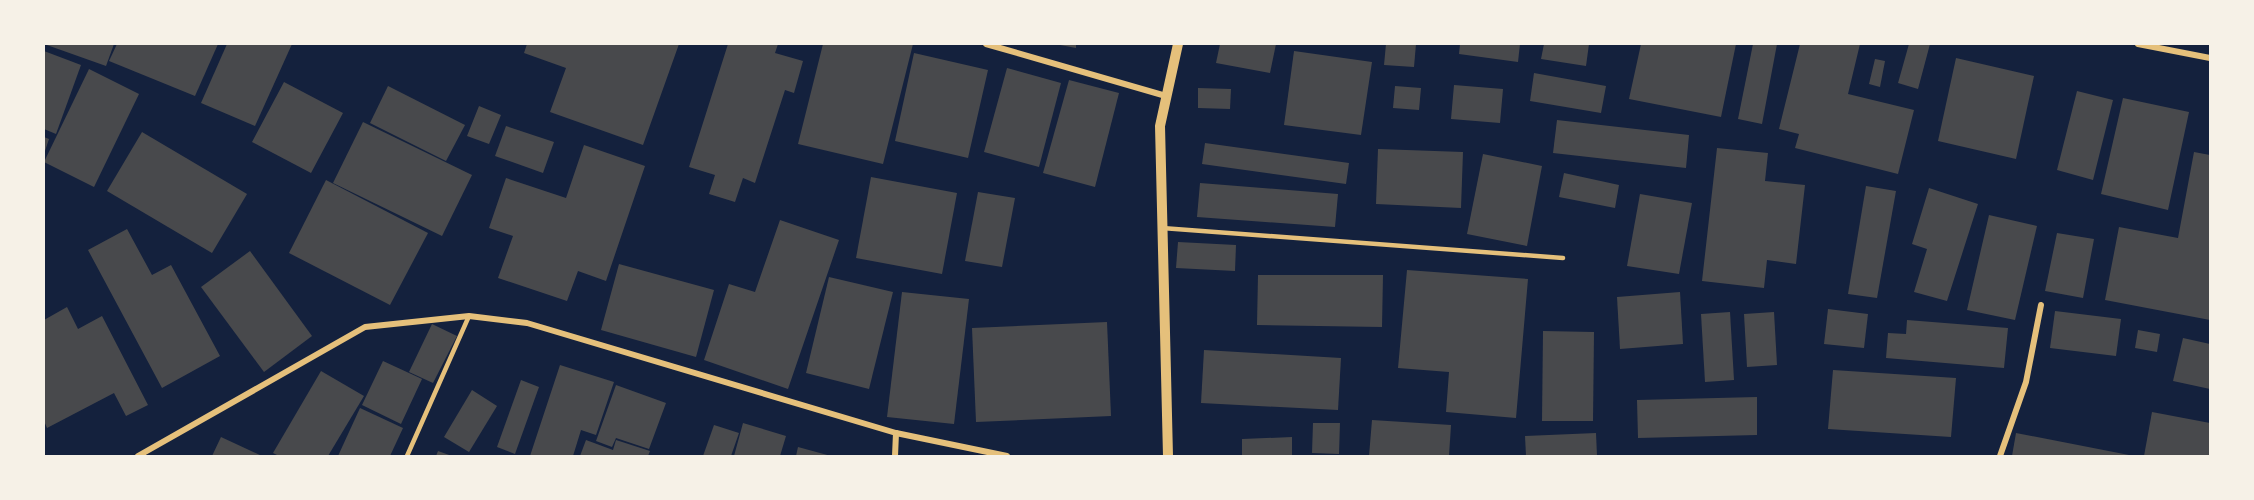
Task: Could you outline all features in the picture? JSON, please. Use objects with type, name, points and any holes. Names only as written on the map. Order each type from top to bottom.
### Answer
[{"type":"street","points":[[986,44],[1166,96]]},
{"type":"street","points":[[1168,456],[1160,126],[1178,44]]},
{"type":"street","points":[[2138,44],[2211,58]]},
{"type":"street","points":[[2000,456],[2026,382],[2041,305]]},
{"type":"street","points":[[138,456],[365,327],[469,316],[526,323],[896,433],[1008,456]]},
{"type":"street","points":[[895,456],[896,433]]},
{"type":"lane","points":[[1162,228],[1563,258]]},
{"type":"lane","points":[[407,456],[469,316]]},
{"type":"building","points":[[44,44],[114,44],[106,66]]},
{"type":"building","points":[[117,44],[218,44],[195,96],[109,61]]},
{"type":"building","points":[[227,44],[292,44],[255,126],[201,103]]},
{"type":"building","points":[[527,44],[679,44],[643,145],[550,112],[566,68],[524,53]]},
{"type":"building","points":[[728,44],[778,44],[775,53],[803,61],[794,93],[785,90],[755,183],[743,178],[735,202],[709,194],[715,175],[689,167]]},
{"type":"building","points":[[823,44],[913,44],[883,164],[798,144]]},
{"type":"building","points":[[1055,44],[1076,44],[1076,48]]},
{"type":"building","points":[[1220,44],[1276,44],[1270,73],[1216,63]]},
{"type":"building","points":[[1386,44],[1416,44],[1414,67],[1384,65]]},
{"type":"building","points":[[1460,44],[1520,44],[1518,62],[1459,54]]},
{"type":"building","points":[[1544,44],[1589,44],[1586,66],[1541,59]]},
{"type":"building","points":[[1641,44],[1736,44],[1721,117],[1629,99]]},
{"type":"building","points":[[1753,44],[1777,44],[1762,124],[1738,119]]},
{"type":"building","points":[[1800,44],[1860,44],[1848,94],[1914,110],[1898,174],[1795,148],[1799,134],[1779,129]]},
{"type":"building","points":[[1909,44],[1930,44],[1918,89],[1898,83]]},
{"type":"building","points":[[44,51],[81,65],[56,134],[44,129]]},
{"type":"building","points":[[1294,51],[1372,62],[1361,135],[1284,125]]},
{"type":"building","points":[[914,53],[988,70],[968,158],[895,141]]},
{"type":"building","points":[[1956,58],[2034,76],[2016,159],[1938,141]]},
{"type":"building","points":[[1875,59],[1885,61],[1880,87],[1869,84]]},
{"type":"building","points":[[1007,68],[1061,83],[1039,167],[984,152]]},
{"type":"building","points":[[89,69],[139,94],[94,187],[44,162]]},
{"type":"building","points":[[1534,73],[1606,86],[1601,113],[1530,101]]},
{"type":"building","points":[[1069,80],[1119,93],[1095,187],[1043,173]]},
{"type":"building","points":[[284,82],[343,113],[311,173],[252,142]]},
{"type":"building","points":[[1454,85],[1503,89],[1500,123],[1451,119]]},
{"type":"building","points":[[388,86],[465,125],[446,161],[370,123]]},
{"type":"building","points":[[1395,86],[1421,88],[1419,110],[1393,108]]},
{"type":"building","points":[[1198,88],[1231,89],[1230,109],[1198,108]]},
{"type":"building","points":[[2077,91],[2113,100],[2093,180],[2057,170]]},
{"type":"building","points":[[2123,98],[2189,112],[2168,210],[2101,194]]},
{"type":"building","points":[[479,106],[501,115],[489,144],[467,136]]},
{"type":"building","points":[[1557,120],[1689,135],[1686,168],[1553,153]]},
{"type":"building","points":[[363,122],[472,175],[442,236],[333,183]]},
{"type":"building","points":[[506,126],[554,142],[543,173],[495,156]]},
{"type":"building","points":[[142,132],[247,194],[212,253],[107,191]]},
{"type":"building","points":[[44,137],[49,139],[44,154]]},
{"type":"building","points":[[1205,143],[1349,163],[1346,184],[1202,164]]},
{"type":"building","points":[[584,145],[645,166],[606,281],[578,271],[567,301],[498,278],[513,236],[489,228],[506,178],[566,198]]},
{"type":"building","points":[[1717,148],[1768,153],[1765,181],[1805,185],[1796,264],[1767,260],[1764,288],[1702,281]]},
{"type":"building","points":[[1378,149],[1463,152],[1461,208],[1376,204]]},
{"type":"building","points":[[2194,152],[2210,155],[2210,320],[2105,300],[2119,227],[2178,238]]},
{"type":"building","points":[[1483,154],[1542,166],[1527,246],[1467,234]]},
{"type":"building","points":[[1564,173],[1619,185],[1615,208],[1559,197]]},
{"type":"building","points":[[871,177],[957,193],[942,274],[856,258]]},
{"type":"building","points":[[326,180],[428,233],[390,305],[289,253]]},
{"type":"building","points":[[1200,183],[1338,194],[1335,227],[1197,217]]},
{"type":"building","points":[[1866,186],[1896,191],[1877,298],[1848,294]]},
{"type":"building","points":[[1929,188],[1978,204],[1947,301],[1914,292],[1927,249],[1912,244]]},
{"type":"building","points":[[978,192],[1015,198],[1002,267],[965,261]]},
{"type":"building","points":[[1640,194],[1692,203],[1679,274],[1627,266]]},
{"type":"building","points":[[1989,215],[2037,226],[2015,320],[1967,310]]},
{"type":"building","points":[[780,220],[839,240],[788,389],[704,360],[729,284],[755,292]]},
{"type":"building","points":[[127,229],[152,275],[171,265],[220,356],[162,388],[88,250]]},
{"type":"building","points":[[2057,233],[2094,239],[2083,298],[2045,291]]},
{"type":"building","points":[[1178,242],[1236,245],[1235,271],[1176,268]]},
{"type":"building","points":[[250,251],[312,336],[264,372],[201,287]]},
{"type":"building","points":[[619,264],[714,290],[696,357],[601,330]]},
{"type":"building","points":[[1407,270],[1528,279],[1516,418],[1446,412],[1449,372],[1398,368]]},
{"type":"building","points":[[1258,275],[1383,275],[1382,327],[1257,325]]},
{"type":"building","points":[[829,277],[893,292],[869,389],[806,373]]},
{"type":"building","points":[[902,292],[969,299],[954,424],[887,417]]},
{"type":"building","points":[[1680,292],[1683,344],[1620,349],[1617,297]]},
{"type":"building","points":[[67,307],[78,329],[102,316],[148,405],[126,416],[114,393],[47,428],[44,421],[44,320]]},
{"type":"building","points":[[1828,309],[1868,314],[1864,348],[1824,344]]},
{"type":"building","points":[[2055,311],[2121,319],[2116,356],[2050,348]]},
{"type":"building","points":[[1730,312],[1734,380],[1705,382],[1701,314]]},
{"type":"building","points":[[1774,312],[1777,365],[1747,367],[1744,314]]},
{"type":"building","points":[[1907,320],[2008,328],[2004,368],[1886,358],[1888,333],[1906,334]]},
{"type":"building","points":[[1107,322],[1111,416],[976,422],[972,328]]},
{"type":"building","points":[[432,324],[457,336],[433,383],[409,372]]},
{"type":"building","points":[[2138,330],[2160,334],[2157,352],[2135,348]]},
{"type":"building","points":[[1543,331],[1594,332],[1593,421],[1542,421]]},
{"type":"building","points":[[2183,338],[2210,344],[2210,389],[2173,381]]},
{"type":"building","points":[[1204,350],[1341,358],[1338,410],[1201,403]]},
{"type":"building","points":[[383,361],[422,379],[401,424],[362,405]]},
{"type":"building","points":[[560,365],[614,382],[596,435],[581,430],[573,456],[530,456]]},
{"type":"building","points":[[1833,370],[1956,378],[1951,437],[1828,429]]},
{"type":"building","points":[[321,371],[364,396],[328,456],[279,456],[273,453]]},
{"type":"building","points":[[521,380],[539,387],[515,454],[497,447]]},
{"type":"building","points":[[616,385],[666,403],[649,449],[616,438],[612,447],[596,441]]},
{"type":"building","points":[[472,390],[497,406],[469,452],[444,437]]},
{"type":"building","points":[[1757,397],[1757,435],[1638,438],[1637,400]]},
{"type":"building","points":[[360,408],[403,428],[390,456],[338,456]]},
{"type":"building","points":[[2152,412],[2210,423],[2210,456],[2144,456]]},
{"type":"building","points":[[1372,420],[1451,425],[1449,456],[1369,456]]},
{"type":"building","points":[[743,423],[786,436],[780,456],[734,456]]},
{"type":"building","points":[[1313,423],[1340,423],[1339,454],[1312,453]]},
{"type":"building","points":[[714,425],[739,433],[731,456],[703,456]]},
{"type":"building","points":[[1596,433],[1597,456],[1526,456],[1525,436]]},
{"type":"building","points":[[2016,433],[2129,455],[2129,456],[2012,456]]},
{"type":"building","points":[[221,437],[262,456],[212,456]]},
{"type":"building","points":[[1292,437],[1292,456],[1242,456],[1242,439]]},
{"type":"building","points":[[586,440],[613,450],[616,440],[650,451],[648,456],[580,456]]},
{"type":"building","points":[[798,447],[831,456],[796,456]]},
{"type":"building","points":[[438,451],[452,456],[436,456]]}]
